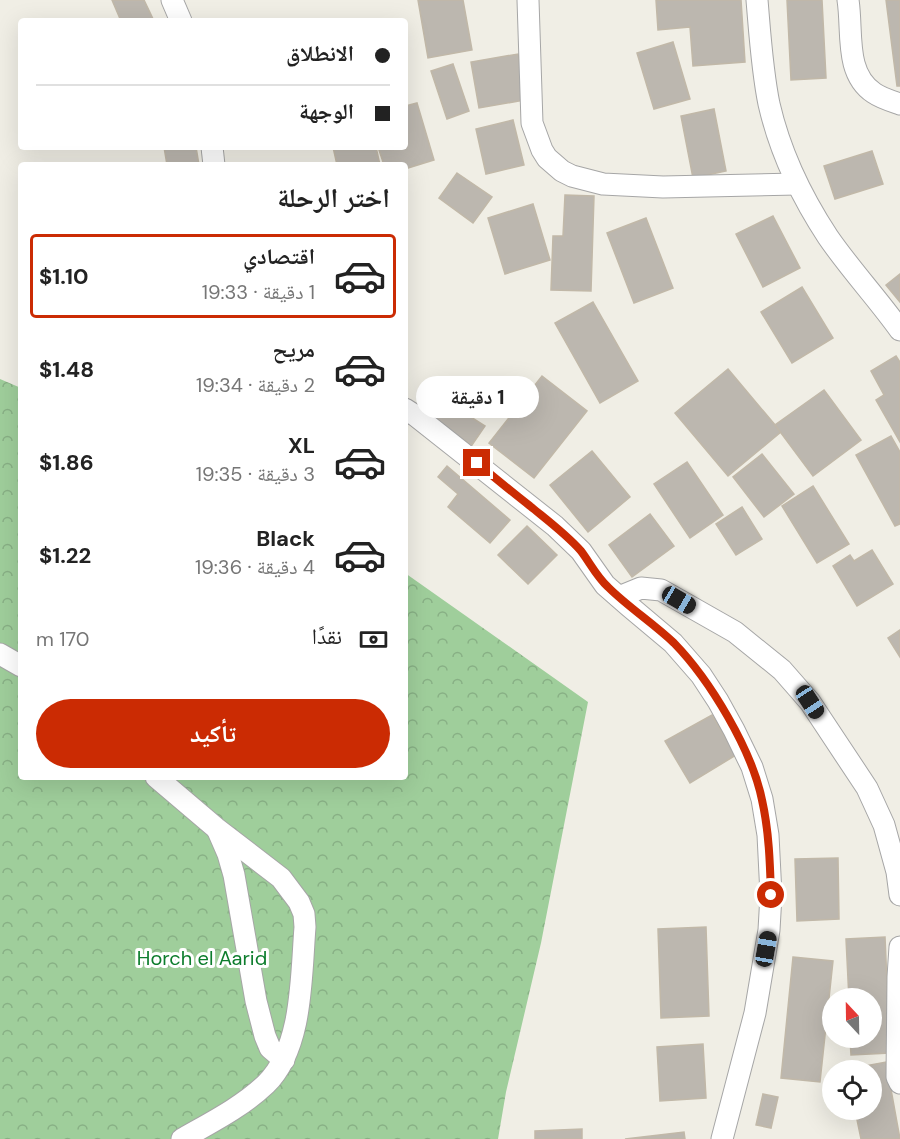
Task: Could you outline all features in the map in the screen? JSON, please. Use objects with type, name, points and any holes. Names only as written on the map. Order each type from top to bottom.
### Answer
[{"type":"street","points":[[172,0],[180,18]]},
{"type":"street","points":[[528,0],[532,123],[547,158],[562,171],[603,184],[663,187],[797,184]]},
{"type":"street","points":[[757,0],[764,76],[769,103],[782,149],[797,184],[838,252],[900,330]]},
{"type":"street","points":[[848,0],[851,49],[859,76],[873,93],[900,104]]},
{"type":"street","points":[[408,411],[555,526],[581,551],[605,585],[673,643],[718,701],[752,767],[762,799],[768,835],[771,895],[769,930],[754,1013],[722,1139]]},
{"type":"street","points":[[619,597],[641,588],[661,590],[735,632],[782,670],[810,702],[867,788],[884,825],[897,872],[900,895]]},
{"type":"street","points":[[0,654],[18,664]]},
{"type":"street","points":[[160,780],[216,828],[281,878],[299,902],[304,914],[305,927],[295,1027],[284,1060],[267,1083],[249,1097],[182,1139]]},
{"type":"street","points":[[216,828],[228,854],[234,875],[256,1001],[265,1036],[270,1048],[284,1060]]},
{"type":"street","points":[[900,947],[897,1077],[900,1083]]},
{"type":"green space","name":"Horch el Aarid","points":[[0,379],[18,387],[18,780],[408,780],[408,575],[588,702],[541,943],[506,1092],[498,1139],[0,1139]]},
{"type":"building","points":[[112,0],[144,0],[153,18],[120,18]]},
{"type":"building","points":[[418,0],[463,0],[472,50],[428,58]]},
{"type":"building","points":[[656,0],[741,0],[745,62],[693,66],[690,27],[658,30]]},
{"type":"building","points":[[787,0],[822,0],[826,78],[791,80]]},
{"type":"building","points":[[886,0],[900,0],[900,86],[897,86]]},
{"type":"building","points":[[673,42],[690,99],[654,109],[637,53]]},
{"type":"building","points":[[518,54],[525,100],[479,108],[471,62]]},
{"type":"building","points":[[453,64],[469,111],[447,119],[431,71]]},
{"type":"building","points":[[417,103],[434,160],[408,168],[408,162],[383,162],[379,150],[408,150],[408,105]]},
{"type":"building","points":[[714,109],[726,171],[693,178],[681,116]]},
{"type":"building","points":[[513,120],[524,165],[486,174],[476,129]]},
{"type":"building","points":[[164,150],[196,150],[198,162],[166,162]]},
{"type":"building","points":[[334,150],[377,150],[379,162],[336,162]]},
{"type":"building","points":[[872,151],[883,184],[835,199],[824,166]]},
{"type":"building","points":[[457,173],[492,197],[473,223],[439,198]]},
{"type":"building","points":[[565,195],[594,196],[591,291],[551,290],[553,236],[563,236]]},
{"type":"building","points":[[533,204],[550,260],[505,274],[488,218]]},
{"type":"building","points":[[773,216],[800,268],[763,287],[736,234]]},
{"type":"building","points":[[646,218],[673,288],[634,303],[607,233]]},
{"type":"building","points":[[900,274],[900,302],[886,285]]},
{"type":"building","points":[[802,287],[833,338],[792,363],[761,312]]},
{"type":"building","points":[[593,302],[638,381],[600,403],[555,323]]},
{"type":"building","points":[[896,356],[900,362],[900,442],[876,400],[884,395],[871,371]]},
{"type":"building","points":[[728,369],[781,432],[728,476],[675,413]]},
{"type":"building","points":[[542,376],[587,411],[534,478],[489,443]]},
{"type":"building","points":[[824,390],[861,440],[813,476],[775,425]]},
{"type":"building","points":[[444,400],[485,426],[472,445],[432,418]]},
{"type":"building","points":[[891,436],[900,452],[900,524],[895,526],[856,455]]},
{"type":"building","points":[[592,451],[630,497],[588,532],[550,485]]},
{"type":"building","points":[[762,454],[794,494],[764,517],[733,477]]},
{"type":"building","points":[[687,462],[723,515],[690,538],[654,484]]},
{"type":"building","points":[[447,466],[510,520],[490,543],[448,507],[458,494],[438,477]]},
{"type":"building","points":[[813,486],[849,544],[817,563],[782,506]]},
{"type":"building","points":[[742,507],[762,539],[736,555],[716,524]]},
{"type":"building","points":[[650,514],[674,546],[632,577],[609,545]]},
{"type":"building","points":[[527,526],[557,555],[528,584],[498,555]]},
{"type":"building","points":[[872,550],[893,584],[857,606],[833,566],[850,555],[854,561]]},
{"type":"building","points":[[900,630],[900,657],[888,638]]},
{"type":"building","points":[[712,715],[736,755],[690,783],[665,741]]},
{"type":"building","points":[[838,858],[839,919],[797,921],[795,859]]},
{"type":"building","points":[[706,927],[709,1016],[661,1018],[658,929]]},
{"type":"building","points":[[885,937],[890,1053],[851,1055],[851,1048],[882,1048],[882,988],[848,988],[846,939]]},
{"type":"building","points":[[793,957],[833,961],[830,988],[822,988],[824,1048],[820,1082],[781,1078]]},
{"type":"building","points":[[703,1044],[706,1098],[660,1101],[657,1047]]},
{"type":"building","points":[[886,1062],[900,1139],[861,1139],[857,1120],[882,1120],[882,1063]]},
{"type":"building","points":[[763,1094],[778,1097],[771,1128],[756,1125]]},
{"type":"building","points":[[582,1129],[582,1139],[535,1139],[535,1131]]},
{"type":"building","points":[[684,1132],[685,1139],[625,1139]]},
{"type":"route","points":[[477,463],[555,526],[581,551],[605,585],[673,643],[718,701],[752,767],[762,799],[768,835],[771,895]]}]
